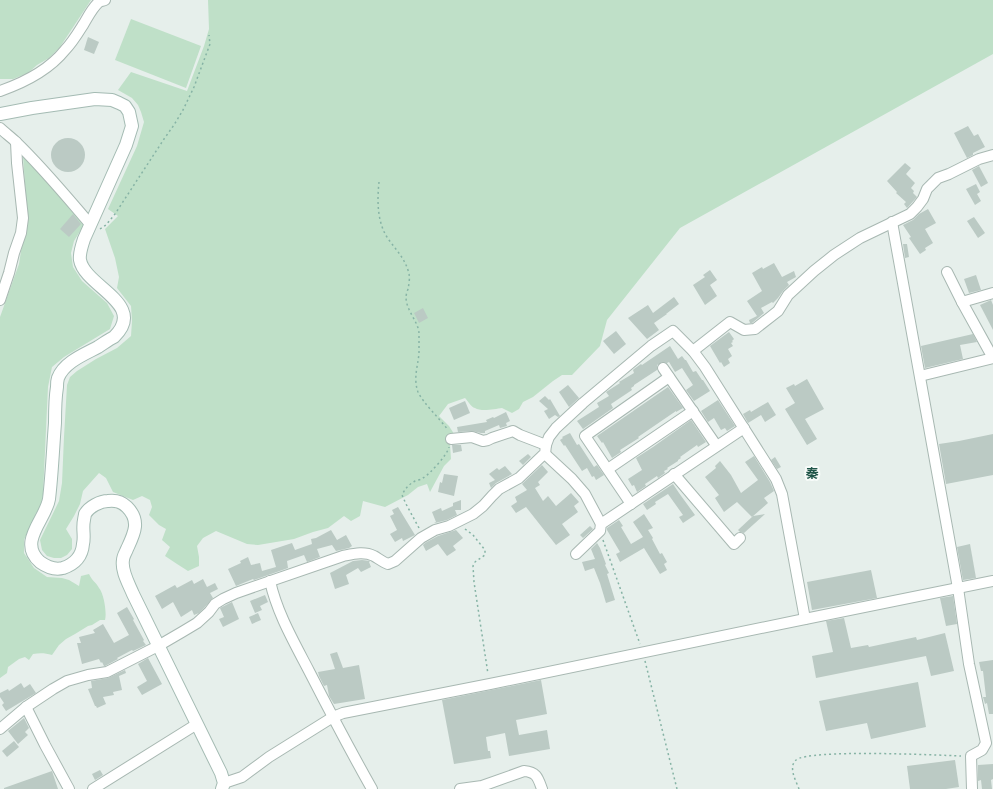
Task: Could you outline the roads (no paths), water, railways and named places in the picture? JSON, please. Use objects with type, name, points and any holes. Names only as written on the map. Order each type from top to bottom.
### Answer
[{"type":"street","points":[[0,91],[8,89],[31,77],[45,69],[56,60],[65,51],[92,10],[100,1],[105,0]]},
{"type":"street","points":[[0,114],[96,99],[112,100],[125,106],[129,112],[132,126],[126,145],[88,229],[82,245],[80,260],[84,270],[119,303],[123,312],[122,327],[114,337],[71,363],[63,370],[58,378],[48,505],[34,531],[32,546],[34,554],[40,562],[55,569],[61,568],[73,563],[80,556],[84,543],[83,526],[85,514],[90,509],[98,503],[117,501],[126,506],[133,514],[135,523],[134,533],[123,559],[123,568],[133,594],[221,773],[223,786],[242,777],[269,757],[343,713],[993,581]]},
{"type":"street","points":[[0,128],[16,142],[57,186],[88,229]]},
{"type":"street","points":[[0,300],[21,233],[23,218],[16,142]]},
{"type":"street","points":[[693,351],[730,322],[744,330],[755,329],[778,311],[788,296],[814,271],[834,255],[860,238],[910,214],[924,199],[928,189],[938,178],[993,155]]},
{"type":"street","points":[[892,222],[958,588],[969,664],[986,743],[982,750],[971,756],[972,789]]},
{"type":"street","points":[[920,376],[993,358],[947,272]]},
{"type":"street","points":[[962,302],[993,292]]},
{"type":"street","points":[[0,729],[26,707],[53,689],[67,681],[88,675],[107,672],[158,646],[197,623],[215,604],[236,593],[343,556],[365,553],[388,564],[395,561],[424,536],[434,530],[449,526],[473,514],[499,489],[519,478],[542,456],[546,450],[549,437],[556,428],[582,403],[651,346],[673,330],[693,351],[776,479],[782,494],[805,619]]},
{"type":"street","points":[[663,368],[716,445]]},
{"type":"street","points":[[631,504],[585,436],[669,377]]},
{"type":"street","points":[[608,469],[693,411]]},
{"type":"street","points":[[601,524],[716,445],[744,428]]},
{"type":"street","points":[[451,439],[472,437],[483,441],[513,431],[546,450],[585,494],[601,524],[600,531],[576,554]]},
{"type":"street","points":[[674,474],[734,544],[740,538]]},
{"type":"street","points":[[270,581],[281,617],[333,718],[372,789]]},
{"type":"street","points":[[26,707],[44,745],[69,789]]},
{"type":"street","points":[[93,789],[196,724]]},
{"type":"street","points":[[460,789],[482,786],[524,771],[535,774],[542,789]]},
{"type":"district","name":"秦","points":[[812,473]]}]
